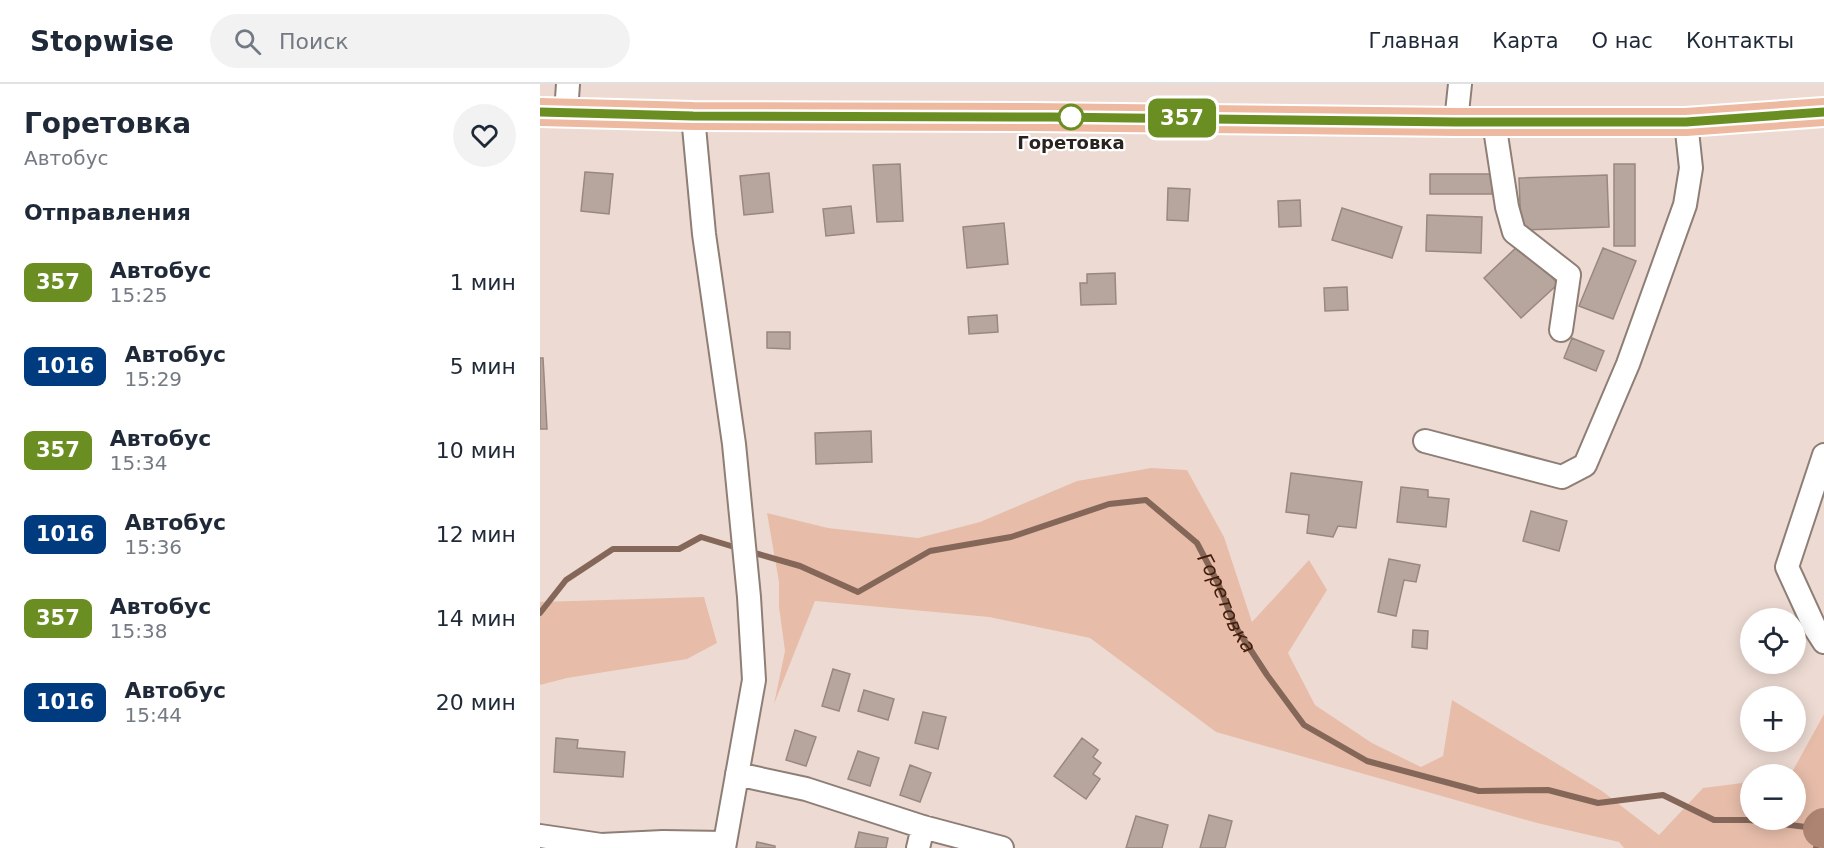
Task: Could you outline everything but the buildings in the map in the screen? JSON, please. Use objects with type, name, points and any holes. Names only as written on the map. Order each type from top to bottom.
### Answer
[{"type":"main road","points":[[553,112],[693,116],[1051,117],[1456,122],[1686,122],[1824,112]]},
{"type":"street","points":[[553,112],[568,84]]},
{"type":"street","points":[[1456,122],[1460,84]]},
{"type":"street","points":[[540,836],[601,845],[663,842],[724,846],[754,680],[749,597],[734,444],[704,234],[693,116]]},
{"type":"street","points":[[1494,122],[1507,207],[1514,232],[1569,275],[1561,330]]},
{"type":"street","points":[[1425,441],[1563,477],[1585,465],[1628,364],[1685,205],[1691,168],[1686,122]]},
{"type":"street","points":[[1824,455],[1787,567],[1815,628],[1824,642]]},
{"type":"street","points":[[737,774],[806,789],[920,837],[1002,848]]},
{"type":"shaded area","points":[[1151,468],[1187,470],[1224,537],[1252,622],[1309,560],[1327,590],[1288,653],[1315,705],[1372,743],[1421,767],[1443,756],[1452,700],[1602,791],[1659,835],[1703,788],[1740,783],[1740,830],[1806,830],[1806,764],[1796,764],[1803,752],[1806,752],[1806,747],[1824,714],[1824,848],[1624,848],[1619,842],[1537,823],[1216,732],[1090,638],[989,617],[815,601],[774,704],[785,651],[779,607],[779,582],[767,513],[828,528],[918,538],[980,522],[1077,481]]},
{"type":"shaded area","points":[[704,597],[717,643],[687,659],[567,678],[540,685],[540,602]]},
{"type":"waterway","name":"Горетовка","points":[[751,552],[800,566],[858,592],[930,551],[1011,537],[1109,504],[1146,500],[1197,543],[1218,583],[1235,626],[1304,725],[1367,761],[1479,791],[1548,790],[1598,803],[1663,795],[1714,820],[1749,820],[1822,829],[1816,848]]},
{"type":"waterway","name":"Горетовка","points":[[540,613],[566,580],[613,549],[679,549],[701,537],[741,549]]},
{"type":"bus line","name":"357","points":[[540,112],[693,116],[1686,122],[1824,112]]},
{"type":"place","name":"Горетовка","points":[[1071,117]]}]
